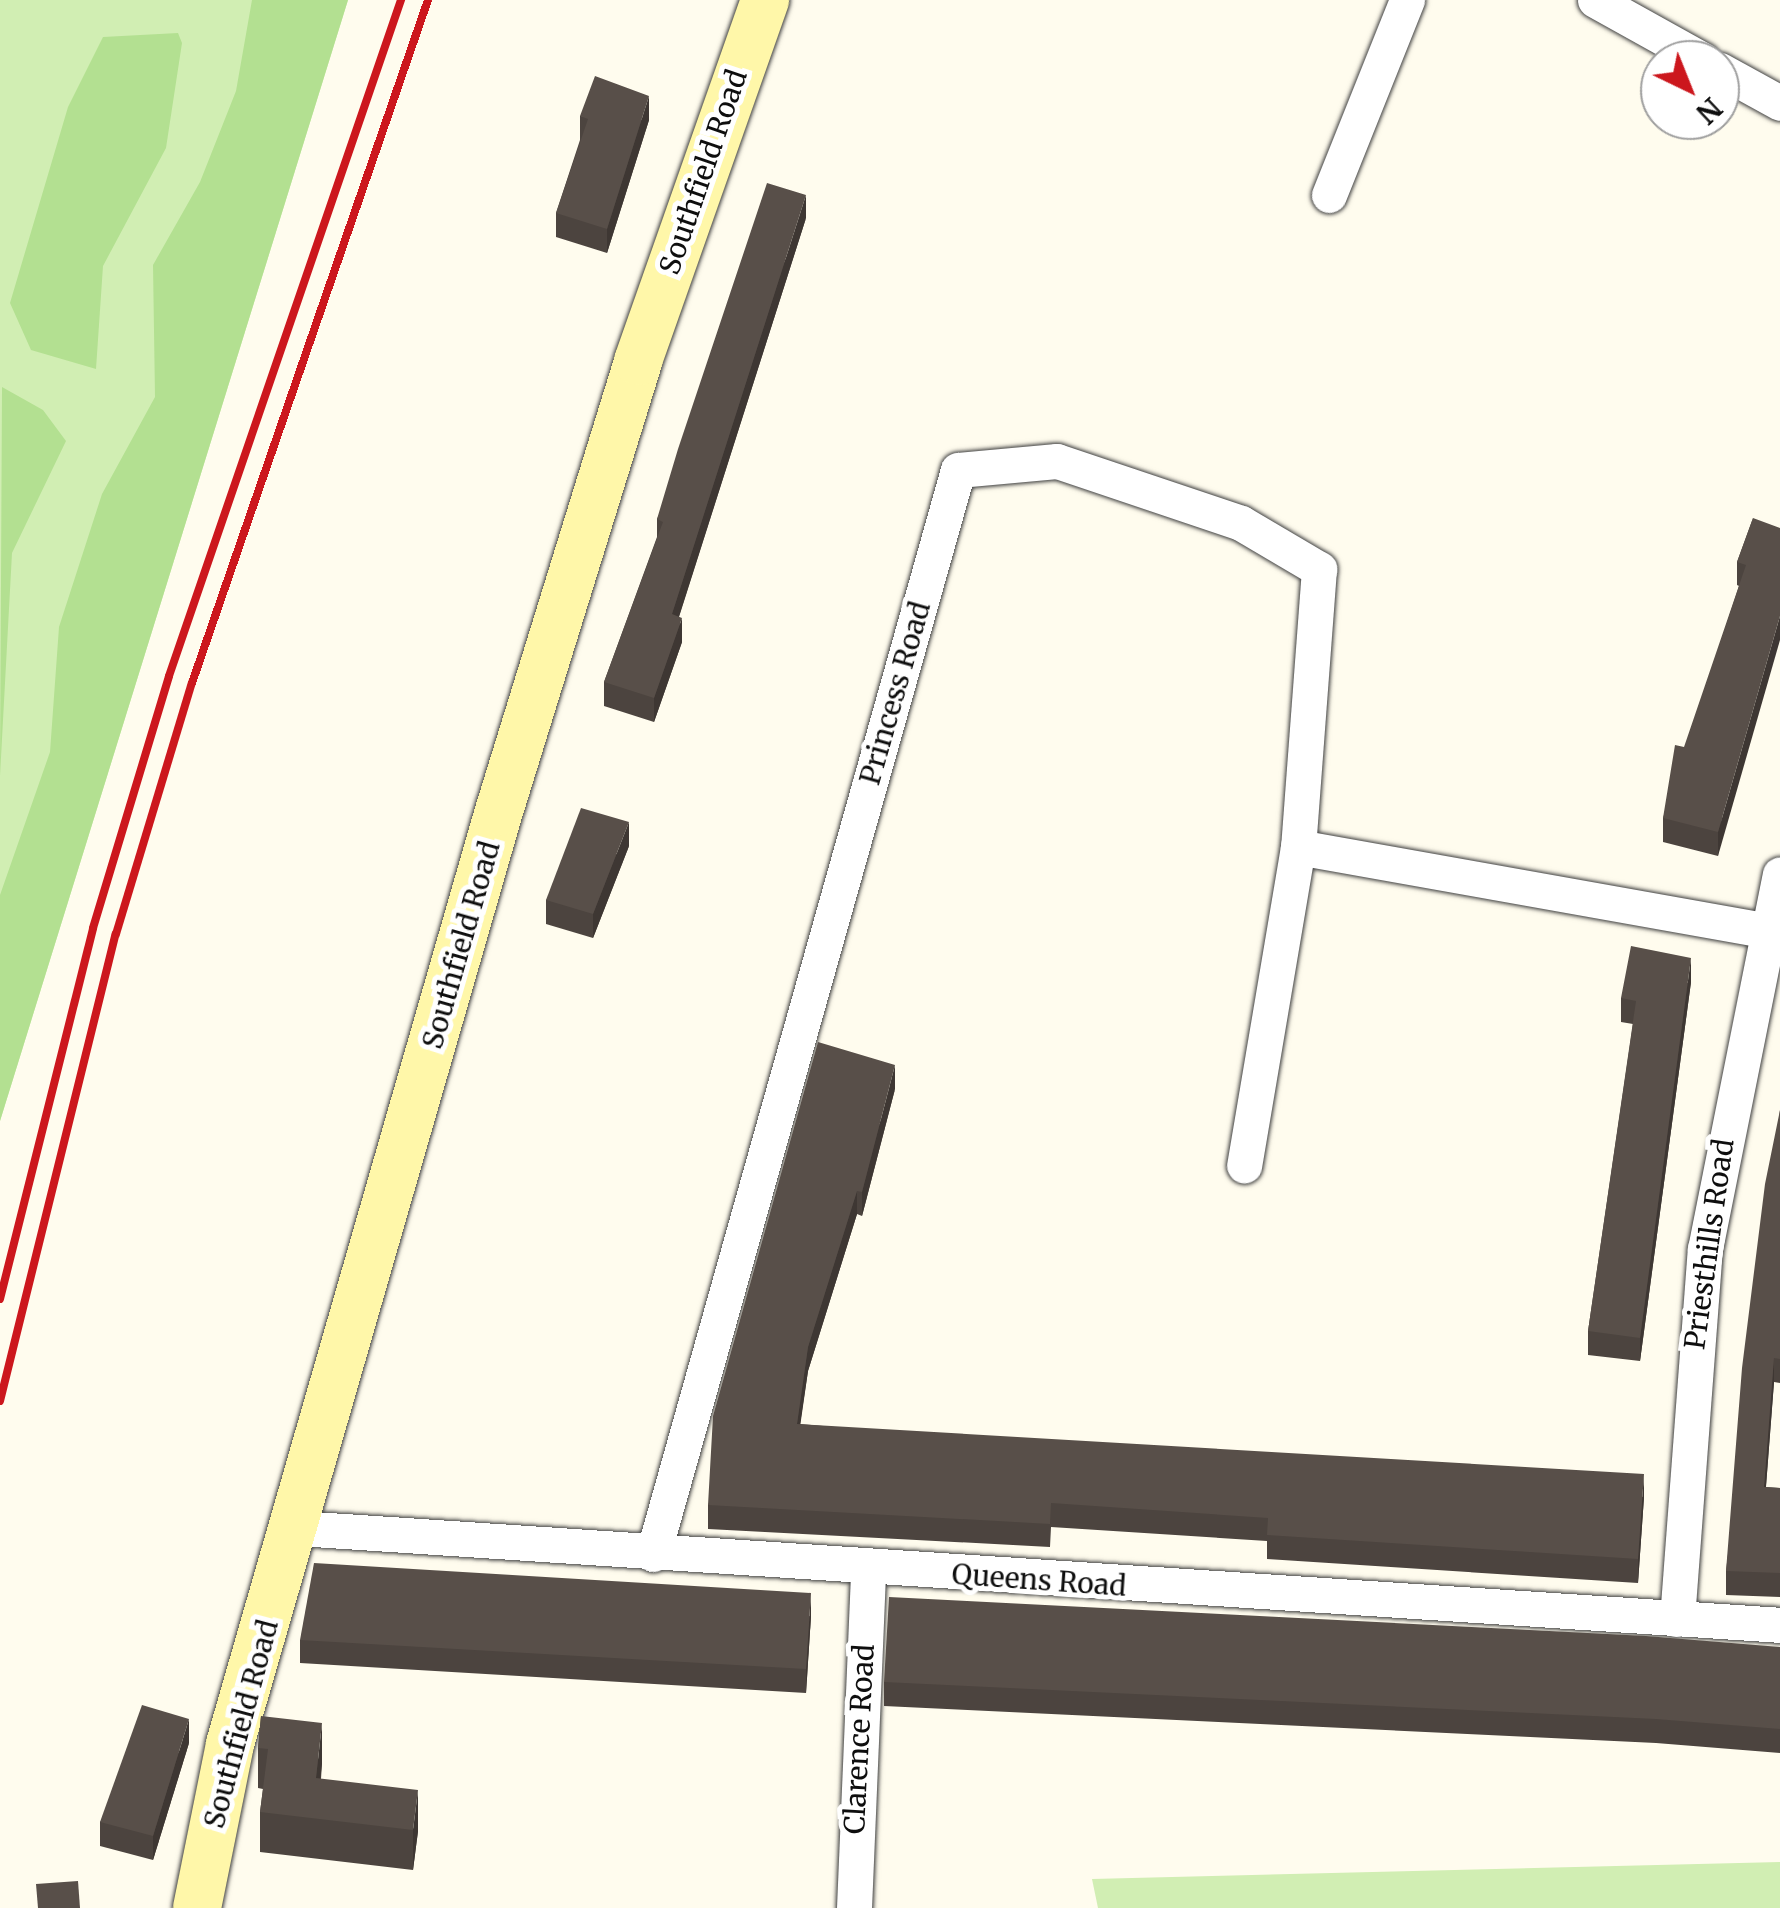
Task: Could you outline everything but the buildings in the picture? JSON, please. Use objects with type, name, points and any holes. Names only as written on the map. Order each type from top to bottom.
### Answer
[{"type":"main road","name":"Southfield Road","points":[[197,1905],[230,1744],[298,1528],[571,576],[686,218],[765,0]]},
{"type":"street","points":[[1329,195],[1406,0]]},
{"type":"street","points":[[1595,0],[1667,40]]},
{"type":"street","points":[[1740,81],[1780,104]]},
{"type":"street","name":"Princess Road","points":[[653,1554],[958,470],[1058,460],[1241,523],[1318,569],[1298,847],[1244,1165]]},
{"type":"street","points":[[1298,847],[1765,930]]},
{"type":"street","name":"Priesthills Road","points":[[1677,1619],[1704,1248],[1765,930],[1780,874]]},
{"type":"street","name":"Queens Road","points":[[298,1528],[868,1570],[1780,1625]]},
{"type":"street","name":"Clarence Road","points":[[854,1908],[868,1570]]},
{"type":"green space","points":[[0,0],[348,0],[0,1121]]},
{"type":"green space","points":[[252,0],[348,0],[0,1121],[0,895],[50,752],[59,627],[102,494],[155,397],[153,265],[200,182],[236,91]]},
{"type":"green space","points":[[178,33],[182,43],[166,148],[103,266],[96,369],[31,350],[10,303],[68,107],[103,37]]},
{"type":"green space","points":[[2,387],[43,410],[66,441],[12,553],[0,776]]},
{"type":"green space","points":[[1780,1862],[1780,1908],[1098,1908],[1092,1879]]},
{"type":"railway","points":[[0,1299],[93,928],[169,676],[401,0]]},
{"type":"railway","points":[[0,1401],[116,934],[192,683],[428,0]]}]
